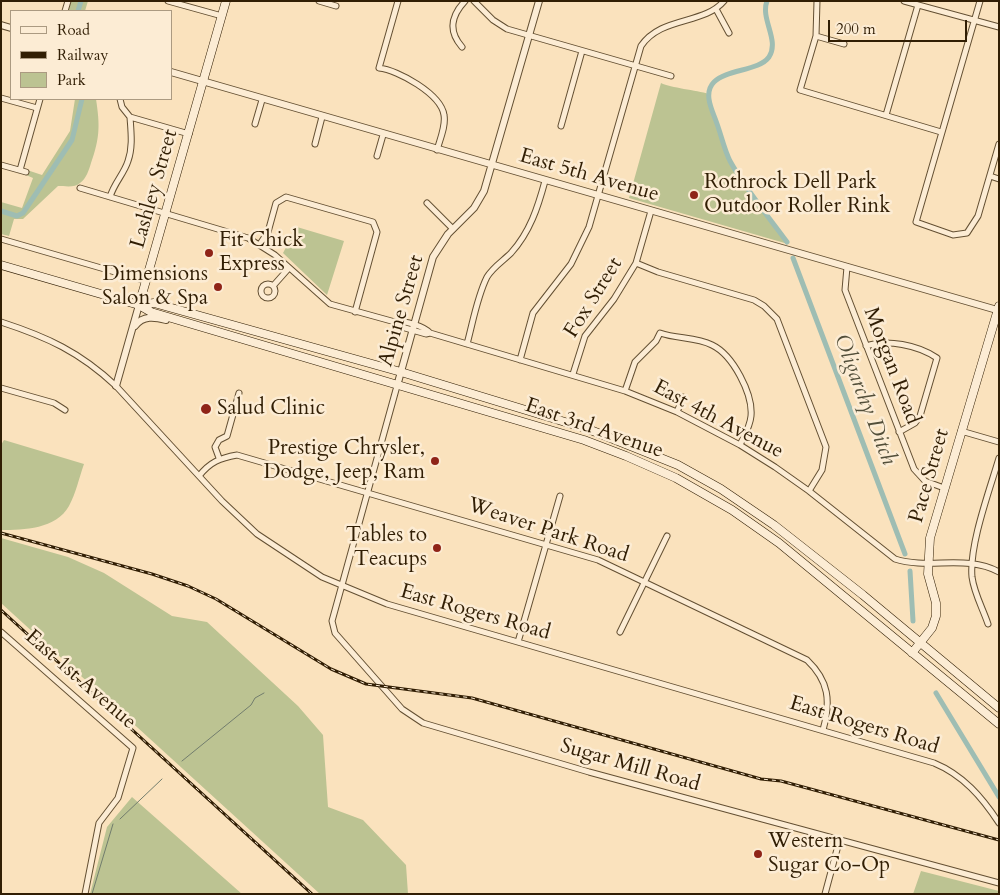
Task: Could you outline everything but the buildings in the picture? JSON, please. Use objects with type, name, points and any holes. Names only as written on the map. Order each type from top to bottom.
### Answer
[{"type":"main road","name":"Lashley Street","points":[[140,305],[226,1]]},
{"type":"main road","name":"East 3rd Avenue","points":[[1,265],[140,305],[151,312],[189,324],[596,444],[676,478],[732,510],[779,543],[999,724]]},
{"type":"main road","name":"East 3rd Avenue","points":[[140,305],[154,303],[400,372],[600,433],[642,449],[694,473],[774,525],[999,708]]},
{"type":"main road","name":"Pace Street","points":[[912,653],[934,625],[937,612],[928,563],[930,538],[998,309]]},
{"type":"street","points":[[168,1],[222,16]]},
{"type":"street","points":[[319,1],[336,6]]},
{"type":"street","points":[[398,1],[379,68],[397,73],[438,102],[444,116],[436,150]]},
{"type":"street","points":[[462,47],[456,40],[452,22],[458,8],[464,1]]},
{"type":"street","points":[[474,1],[500,25],[529,36],[671,76]]},
{"type":"street","name":"Alpine Street","points":[[340,586],[433,257],[442,241],[478,203],[539,1]]},
{"type":"street","points":[[520,360],[533,313],[575,257],[589,227],[642,46],[654,32],[716,9],[724,1]]},
{"type":"street","points":[[817,1],[816,36],[800,90],[941,132]]},
{"type":"street","points":[[904,1],[999,27]]},
{"type":"street","points":[[980,1],[916,222],[953,234],[967,233],[978,216],[999,144]]},
{"type":"street","points":[[886,116],[918,5]]},
{"type":"street","points":[[716,9],[729,33]]},
{"type":"street","points":[[816,36],[844,44]]},
{"type":"street","points":[[561,126],[582,51]]},
{"type":"street","name":"East 5th Avenue","points":[[172,72],[436,150],[998,309]]},
{"type":"street","points":[[1,98],[37,108]]},
{"type":"street","points":[[1,165],[23,171],[40,100]]},
{"type":"street","points":[[120,100],[122,107],[130,117],[188,134]]},
{"type":"street","points":[[255,124],[262,100]]},
{"type":"street","points":[[110,197],[113,185],[128,161],[131,146],[130,117]]},
{"type":"street","points":[[315,144],[322,117]]},
{"type":"street","points":[[377,156],[383,134]]},
{"type":"street","points":[[990,176],[999,179]]},
{"type":"street","points":[[467,344],[484,283],[492,270],[511,252],[529,228],[536,213],[545,181]]},
{"type":"street","name":"East 4th Avenue","points":[[80,188],[166,213],[260,244],[330,304],[394,322],[398,326],[412,327],[573,374],[625,391],[677,412],[740,445],[809,490],[895,559],[908,563],[973,563],[999,572]]},
{"type":"street","points":[[260,244],[268,232],[276,203],[286,196],[372,222],[378,232],[356,312]]},
{"type":"street","points":[[427,203],[453,229]]},
{"type":"street","name":"Fox Street","points":[[573,374],[585,336],[614,299],[636,263],[651,211]]},
{"type":"street","points":[[1,239],[146,281]]},
{"type":"street","points":[[636,263],[658,272],[754,300],[764,306],[776,319],[826,447],[822,470],[809,490]]},
{"type":"street","name":"Morgan Road","points":[[847,267],[845,290],[899,432],[918,476],[944,488]]},
{"type":"street","points":[[273,286],[289,268]]},
{"type":"street","name":"Lashley Street","points":[[116,386],[140,305]]},
{"type":"street","points":[[133,329],[138,321],[152,317],[189,324]]},
{"type":"street","name":"East Rogers Road","points":[[1,322],[60,344],[93,366],[116,386],[222,501],[257,534],[298,564],[340,586],[387,604],[823,730],[946,769],[973,789],[999,823]]},
{"type":"street","points":[[625,391],[635,362],[656,341],[660,333],[711,344],[728,357],[738,372],[751,405],[750,423],[740,445]]},
{"type":"street","points":[[866,346],[887,342],[927,352],[937,358],[920,416],[915,423],[899,432]]},
{"type":"street","points":[[1,388],[54,403],[66,410]]},
{"type":"street","points":[[199,476],[208,465],[219,458],[215,447],[219,440],[226,436],[239,393]]},
{"type":"street","points":[[677,412],[683,397]]},
{"type":"street","points":[[961,431],[999,442]]},
{"type":"street","name":"Weaver Park Road","points":[[219,458],[237,455],[598,560],[807,660],[818,670],[826,686],[827,710],[823,730]]},
{"type":"street","points":[[988,624],[972,579],[973,563],[978,530],[999,458]]},
{"type":"street","points":[[518,642],[560,496]]},
{"type":"street","points":[[620,632],[667,536]]},
{"type":"street","name":"Sugar Mill Road","points":[[340,586],[332,615],[335,633],[402,709],[418,720],[524,754],[840,842],[999,883]]},
{"type":"street","name":"East 1st Avenue","points":[[1,632],[133,748],[118,798],[99,823],[85,894]]},
{"type":"street","points":[[825,894],[840,842]]},
{"type":"green space","points":[[71,1],[88,1],[85,10],[68,10]]},
{"type":"green space","points":[[661,83],[709,94],[708,98],[729,160],[788,244],[629,198]]},
{"type":"green space","points":[[75,100],[96,100],[99,124],[98,139],[86,177],[75,186],[58,186],[23,219],[14,219],[9,236],[1,234],[1,202],[22,208],[33,178],[26,175],[27,170],[42,175],[70,131]]},
{"type":"green space","points":[[297,227],[344,241],[327,295],[283,253]]},
{"type":"green space","points":[[4,440],[84,464],[76,491],[69,506],[63,514],[48,524],[39,527],[1,530],[1,445]]},
{"type":"green space","points":[[1,538],[68,557],[104,573],[172,616],[207,622],[298,706],[323,735],[328,807],[363,820],[406,865],[408,894],[320,894],[1,603]]},
{"type":"green space","points":[[132,797],[242,894],[90,894],[107,827]]},
{"type":"green space","points":[[921,871],[999,891],[999,894],[913,894]]},
{"type":"waterway","points":[[78,10],[81,1]]},
{"type":"waterway","name":"Oligarchy Ditch","points":[[767,1],[766,15],[772,44],[769,57],[758,65],[720,78],[711,86],[709,96],[730,161],[750,193],[787,242]]},
{"type":"waterway","points":[[1,211],[17,216],[23,213],[72,140],[82,100]]},
{"type":"waterway","name":"Oligarchy Ditch","points":[[793,258],[905,554]]},
{"type":"waterway","name":"Oligarchy Ditch","points":[[910,571],[913,621]]},
{"type":"waterway","points":[[182,761],[251,705],[255,698],[264,693]]},
{"type":"waterway","name":"Oligarchy Ditch","points":[[936,693],[999,797]]},
{"type":"waterway","points":[[120,819],[162,779]]},
{"type":"waterway","points":[[92,894],[113,824]]},
{"type":"railway","points":[[1,533],[152,574],[188,586],[216,599],[331,669],[366,684],[472,698],[761,779],[781,781],[999,840]]},
{"type":"railway","points":[[1,610],[312,894]]},
{"type":"place","name":"Rothrock Dell Park Outdoor Roller Rink","points":[[694,195]]},
{"type":"place","name":"Fit Chick Express","points":[[209,253]]},
{"type":"place","name":"Dimensions Salon & Spa","points":[[218,287]]},
{"type":"place","name":"Salud Clinic","points":[[206,409]]},
{"type":"place","name":"Prestige Chrysler, Dodge, Jeep, Ram","points":[[435,461]]},
{"type":"place","name":"Tables to Teacups","points":[[437,548]]},
{"type":"place","name":"Western Sugar Co-Op","points":[[758,854]]}]
